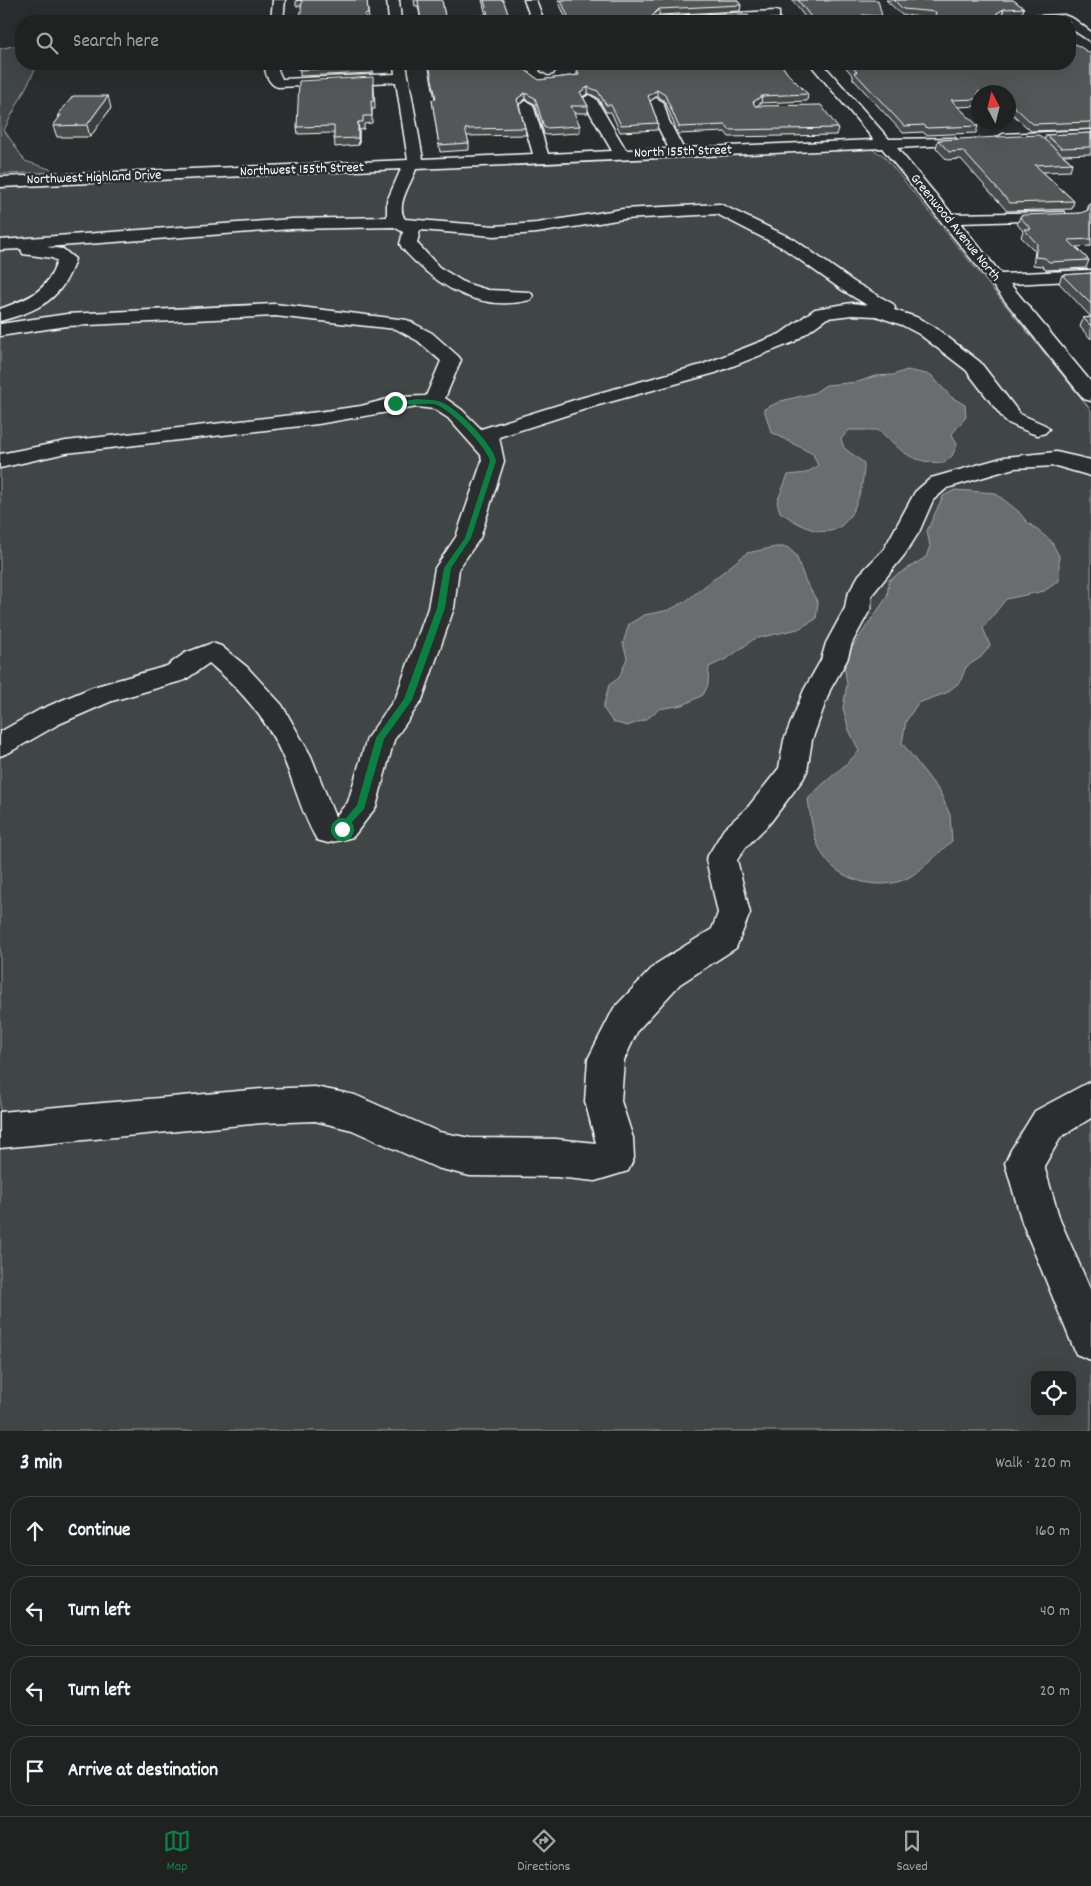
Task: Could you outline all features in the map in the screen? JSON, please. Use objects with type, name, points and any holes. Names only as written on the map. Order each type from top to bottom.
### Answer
[{"type":"street","points":[[278,15],[279,0]]},
{"type":"street","points":[[392,0],[394,15]]},
{"type":"street","points":[[530,0],[536,15]]},
{"type":"street","points":[[762,0],[774,15]]},
{"type":"street","points":[[1052,9],[1060,15]]},
{"type":"street","points":[[1076,27],[1091,38]]},
{"type":"street","points":[[1077,46],[1091,45]]},
{"type":"street","points":[[270,70],[278,83],[400,71],[413,165],[396,196],[394,210],[400,223],[412,231],[408,244],[431,269],[470,293],[496,297],[524,296]]},
{"type":"street","name":"Greenwood Avenue North","points":[[821,70],[886,143],[1091,395]]},
{"type":"street","points":[[590,100],[621,154]]},
{"type":"street","points":[[656,102],[662,121],[678,152]]},
{"type":"street","points":[[526,105],[542,158]]},
{"type":"street","points":[[834,106],[852,105]]},
{"type":"street","points":[[984,139],[1091,134]]},
{"type":"street","name":"North 155th Street","points":[[413,165],[956,140]]},
{"type":"street","points":[[74,179],[91,160]]},
{"type":"street","name":"Northwest 155th Street","points":[[187,175],[413,165]]},
{"type":"street","name":"Northwest Highland Drive","points":[[0,182],[187,175]]},
{"type":"street","points":[[0,246],[292,224],[400,223],[494,231],[537,228],[623,214],[720,208],[789,244],[848,286],[879,304],[957,338],[983,362],[975,370]]},
{"type":"street","points":[[947,218],[1078,214]]},
{"type":"street","points":[[0,246],[57,253],[66,259],[54,288],[21,308],[0,315]]},
{"type":"street","points":[[997,279],[1091,275]]},
{"type":"street","points":[[0,745],[49,717],[103,694],[176,673],[194,660],[212,652],[230,666],[270,710],[296,755],[316,815],[328,831],[342,829],[361,807],[380,738],[408,700],[441,608],[447,568],[468,538],[485,492],[493,461],[488,434],[588,402],[708,369],[787,338],[822,312],[852,309],[878,311],[909,321],[926,330],[975,370],[1013,418],[1038,429]]},
{"type":"street","points":[[0,330],[67,320],[275,310],[400,324],[425,337],[451,360],[433,402]]},
{"type":"street","points":[[0,462],[66,447],[363,412],[395,403],[417,400],[439,403],[455,414],[492,454]]},
{"type":"street","points":[[0,1130],[244,1108],[315,1104],[355,1113],[437,1150],[470,1157],[556,1158],[596,1162],[615,1158],[615,1138],[603,1101],[606,1059],[626,1019],[646,1001],[668,974],[724,938],[734,913],[721,859],[734,838],[759,816],[793,770],[798,740],[817,690],[834,660],[839,643],[858,608],[859,596],[868,580],[892,554],[907,532],[923,498],[939,483],[1013,462],[1039,459],[1062,460],[1091,469]]},
{"type":"street","points":[[1091,1098],[1048,1124],[1024,1162],[1041,1222],[1091,1339]]},
{"type":"shaded area","points":[[15,45],[15,70],[35,70],[4,130],[25,161],[59,172],[0,174],[0,49]]},
{"type":"shaded area","points":[[849,146],[871,149],[883,155],[1091,410],[1091,1431],[0,1431],[0,188]]},
{"type":"shaded area","points":[[907,370],[931,375],[951,397],[965,405],[966,417],[952,434],[957,445],[952,456],[944,463],[913,458],[878,430],[849,430],[841,439],[844,448],[864,463],[864,472],[860,492],[852,513],[846,522],[830,531],[817,531],[780,512],[777,502],[788,475],[806,473],[818,466],[813,454],[771,432],[764,409],[781,401],[814,393],[826,385],[858,382],[875,376],[893,375]]},
{"type":"shaded area","points":[[955,490],[995,493],[1018,511],[1026,521],[1051,541],[1059,556],[1059,581],[1044,591],[1006,599],[983,628],[990,646],[981,657],[966,667],[960,682],[946,693],[918,703],[906,721],[902,743],[940,792],[950,815],[952,841],[922,868],[901,881],[877,884],[865,882],[842,874],[825,858],[815,838],[808,799],[859,751],[849,730],[843,708],[847,684],[844,664],[851,649],[887,597],[889,580],[926,557],[930,546],[927,531],[943,496]]},
{"type":"shaded area","points":[[776,547],[787,547],[796,555],[805,580],[818,603],[816,619],[798,629],[754,639],[728,658],[709,667],[708,685],[703,695],[683,705],[659,709],[647,719],[627,726],[613,722],[603,708],[609,685],[619,678],[627,658],[623,643],[629,624],[644,615],[669,610],[686,601],[747,553]]},
{"type":"building","points":[[302,0],[367,0],[368,14],[365,15],[301,15]]},
{"type":"building","points":[[418,0],[442,0],[445,15],[420,15]]},
{"type":"building","points":[[484,0],[503,0],[509,15],[488,15]]},
{"type":"building","points":[[561,0],[737,0],[741,5],[659,9],[653,15],[567,15]]},
{"type":"building","points":[[798,0],[878,0],[882,15],[862,15],[809,15]]},
{"type":"building","points":[[894,0],[1013,0],[1024,8],[1004,9],[996,15],[935,15],[936,12],[903,9]]},
{"type":"building","points":[[1076,45],[1091,54],[1091,122],[1033,124],[1016,108],[1016,85],[971,85],[971,99],[951,100],[971,119],[971,126],[927,128],[924,125],[904,126],[854,72],[857,72],[855,70],[1076,70]]},
{"type":"building","points":[[430,70],[525,70],[539,80],[579,75],[578,70],[785,70],[808,94],[762,96],[753,102],[755,106],[821,105],[838,128],[729,130],[726,125],[679,127],[665,95],[657,90],[648,96],[658,123],[621,125],[611,105],[606,105],[598,91],[588,87],[580,92],[588,106],[571,106],[580,126],[544,127],[535,98],[525,93],[517,99],[525,128],[465,129],[469,143],[439,145],[432,100],[436,99]]},
{"type":"building","points":[[373,77],[374,101],[371,101],[372,116],[363,116],[363,122],[358,122],[358,138],[334,139],[334,126],[297,127],[299,81]]},
{"type":"building","points":[[73,96],[108,96],[87,125],[53,126],[61,115],[58,115]]},
{"type":"building","points":[[1091,133],[1091,147],[1061,148],[1046,135]]},
{"type":"building","points":[[1039,135],[1072,163],[1035,165],[1074,201],[1010,203],[963,151],[949,152],[938,140]]},
{"type":"building","points":[[1089,204],[1091,204],[1091,239],[1068,240],[1089,260],[1049,262],[1045,258],[1035,257],[1037,244],[1024,229],[1031,229],[1020,217],[1021,215],[1081,213],[1088,210]]},
{"type":"building","points":[[1091,273],[1091,304],[1062,275]]},
{"type":"building","points":[[1091,317],[1091,326],[1083,318]]},
{"type":"route","points":[[342,829],[361,807],[380,738],[408,700],[441,608],[447,568],[468,538],[485,492],[493,461],[492,454],[472,432],[455,414],[439,403],[417,400],[395,403]]}]
